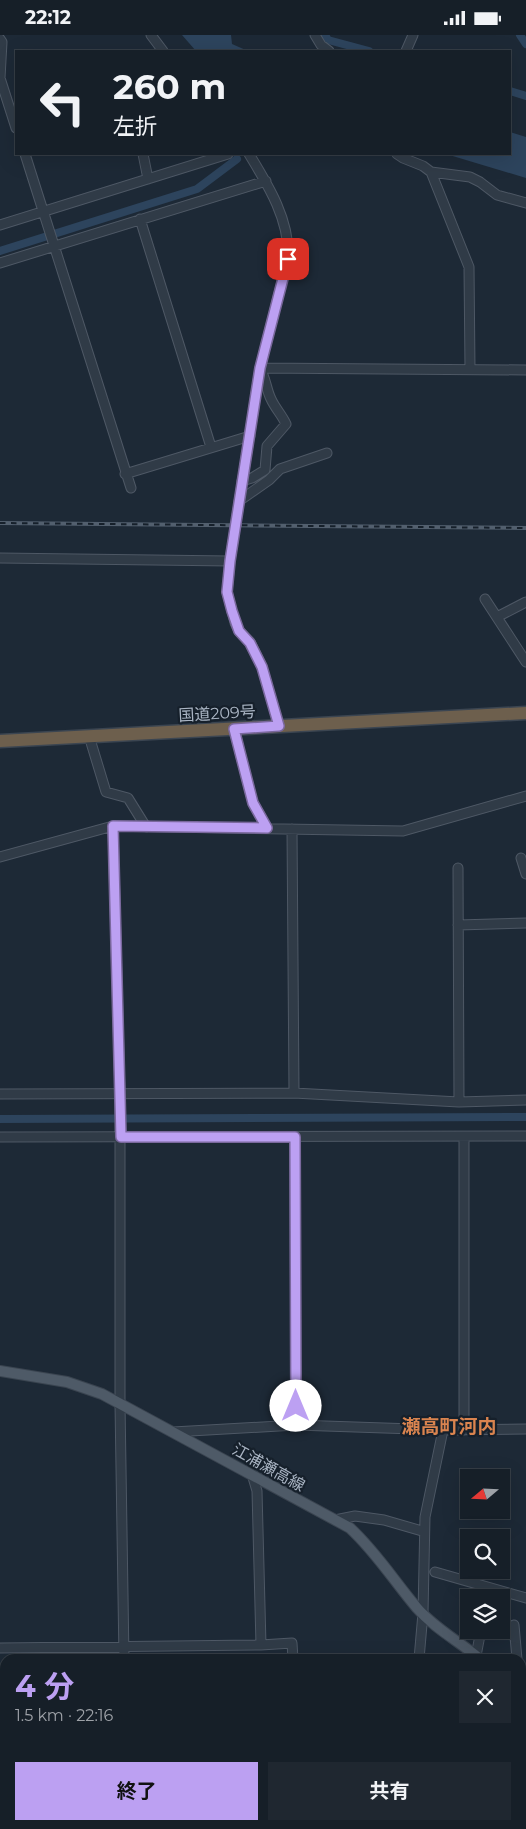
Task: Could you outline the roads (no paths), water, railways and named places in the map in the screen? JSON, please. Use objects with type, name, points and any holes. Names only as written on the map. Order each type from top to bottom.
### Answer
[{"type":"highway","name":"国道209号","points":[[0,741],[526,713]]},
{"type":"main road","name":"江浦瀬高線","points":[[0,1371],[73,1384],[102,1394],[335,1520],[350,1529],[372,1550],[435,1626],[474,1654]]},
{"type":"street","points":[[151,35],[162,50]]},
{"type":"street","points":[[314,35],[321,45],[328,50]]},
{"type":"street","points":[[406,50],[413,35]]},
{"type":"street","points":[[0,39],[2,42],[0,78],[15,125]]},
{"type":"street","points":[[25,155],[131,488]]},
{"type":"street","points":[[143,155],[148,179]]},
{"type":"street","points":[[0,225],[225,155]]},
{"type":"street","points":[[250,155],[266,181],[282,217],[289,247],[288,259],[260,368],[230,561],[227,592],[235,623],[239,631],[250,643],[262,667],[279,726]]},
{"type":"street","points":[[398,155],[423,166],[431,172],[470,177],[497,195],[526,203]]},
{"type":"street","points":[[431,172],[468,267],[470,369]]},
{"type":"street","points":[[0,263],[266,181]]},
{"type":"street","points":[[140,219],[212,447]]},
{"type":"street","points":[[260,368],[526,370]]},
{"type":"street","points":[[242,481],[252,478],[265,469],[267,445],[286,423],[280,411],[271,400],[265,376],[260,368]]},
{"type":"street","points":[[125,473],[250,436]]},
{"type":"street","points":[[239,501],[269,480],[280,469],[327,453]]},
{"type":"street","points":[[0,558],[230,561]]},
{"type":"street","points":[[484,599],[526,661]]},
{"type":"street","points":[[497,617],[526,602]]},
{"type":"street","points":[[234,729],[253,803],[267,828]]},
{"type":"street","points":[[89,736],[106,792],[128,798],[146,827]]},
{"type":"street","points":[[0,857],[113,826],[403,831],[525,798]]},
{"type":"street","points":[[113,826],[121,1136],[120,1403],[124,1654]]},
{"type":"street","points":[[292,829],[294,1093]]},
{"type":"street","points":[[521,858],[526,874]]},
{"type":"street","points":[[458,868],[459,1102]]},
{"type":"street","points":[[458,925],[526,923]]},
{"type":"street","points":[[0,1093],[120,1095],[294,1093],[459,1102],[526,1100]]},
{"type":"street","points":[[0,1137],[526,1136]]},
{"type":"street","points":[[295,1137],[296,1425]]},
{"type":"street","points":[[464,1137],[464,1429]]},
{"type":"street","points":[[173,1432],[296,1425],[443,1430],[526,1429]]},
{"type":"street","points":[[419,1654],[423,1613],[425,1517],[443,1430]]},
{"type":"street","points":[[252,1474],[257,1491],[261,1645]]},
{"type":"street","points":[[335,1520],[355,1515],[424,1530]]},
{"type":"street","points":[[434,1572],[526,1598]]},
{"type":"street","points":[[514,1625],[517,1654]]},
{"type":"street","points":[[478,1654],[480,1639]]},
{"type":"street","points":[[0,1648],[292,1643],[293,1654]]},
{"type":"water","points":[[182,35],[231,35],[232,44],[246,50],[195,50]]},
{"type":"water","points":[[511,132],[526,137],[526,178],[449,155],[511,155]]},
{"type":"waterway","points":[[325,35],[328,40],[365,50]]},
{"type":"waterway","points":[[520,35],[526,44]]},
{"type":"waterway","points":[[511,91],[526,96]]},
{"type":"waterway","points":[[0,251],[197,189],[237,159]]},
{"type":"waterway","points":[[0,1119],[526,1117]]},
{"type":"railway","points":[[0,523],[526,528]]},
{"type":"district","name":"瀬高町河内","points":[[449,1426]]}]
